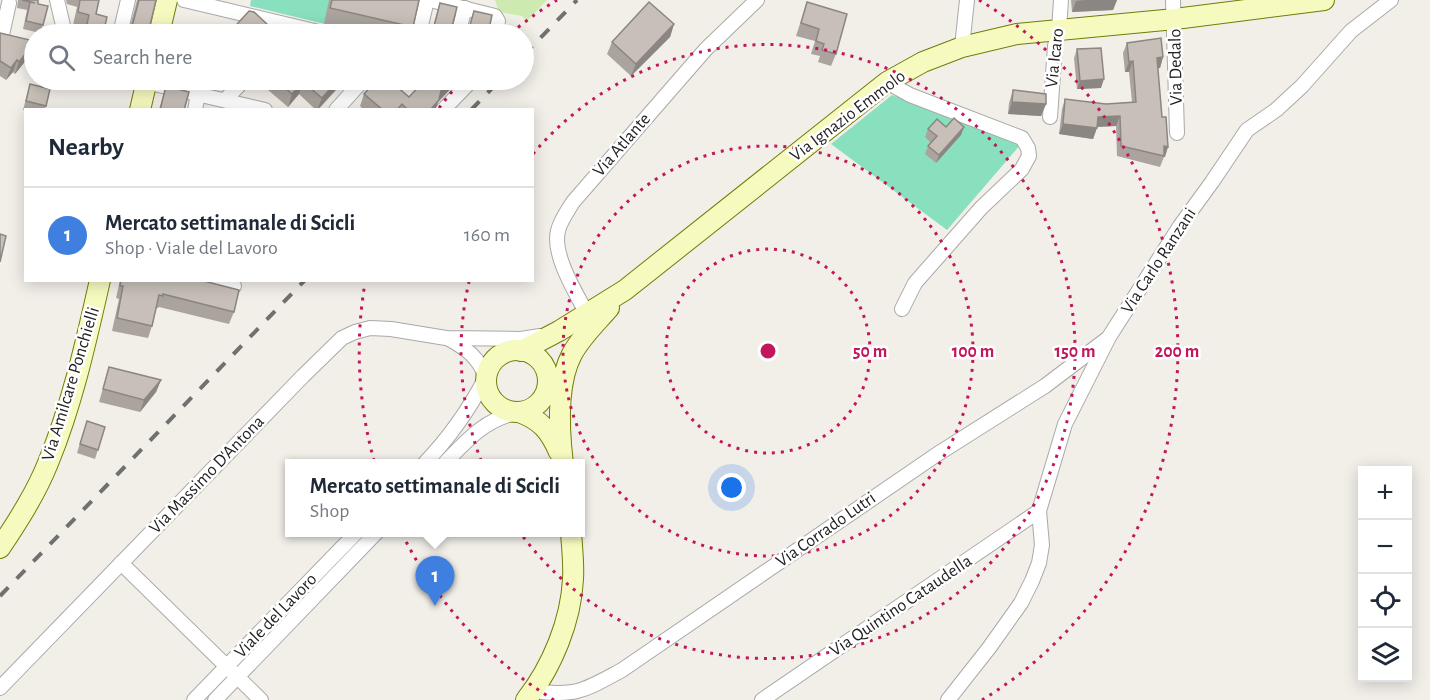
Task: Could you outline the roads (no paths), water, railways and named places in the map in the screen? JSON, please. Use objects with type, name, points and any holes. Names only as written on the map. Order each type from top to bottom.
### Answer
[{"type":"street","points":[[57,0],[63,24]]},
{"type":"street","points":[[122,24],[128,0]]},
{"type":"street","points":[[161,24],[167,0]]},
{"type":"street","points":[[184,0],[233,6],[274,24]]},
{"type":"street","name":"Via Atlante","points":[[587,314],[556,246],[561,221],[573,202],[706,49],[757,0]]},
{"type":"street","points":[[962,47],[967,0]]},
{"type":"street","name":"Via Icaro","points":[[1050,117],[1061,0]]},
{"type":"street","name":"Via Ignazio Emmolo","points":[[625,290],[887,82],[923,62],[962,47],[1017,34],[1174,10],[1324,0]]},
{"type":"street","name":"Via Carlo Ranzani","points":[[948,700],[1021,603],[1032,581],[1039,563],[1042,545],[1040,511],[1065,424],[1109,338],[1180,226],[1247,130],[1276,110],[1302,87],[1351,31],[1391,0]]},
{"type":"street","points":[[421,24],[427,2],[464,12],[495,16],[498,24]]},
{"type":"street","points":[[5,36],[9,3]]},
{"type":"street","name":"Via Dedalo","points":[[1174,10],[1177,133]]},
{"type":"street","points":[[461,24],[464,12]]},
{"type":"street","points":[[887,82],[910,95],[1022,138],[1028,148],[1029,156],[1022,169],[981,208],[915,283],[902,309]]},
{"type":"street","points":[[140,108],[143,90]]},
{"type":"street","points":[[183,90],[257,108]]},
{"type":"street","points":[[225,100],[234,90]]},
{"type":"street","points":[[338,108],[354,90]]},
{"type":"street","points":[[445,108],[462,90]]},
{"type":"street","points":[[195,108],[198,94]]},
{"type":"street","name":"Via Amilcare Ponchielli","points":[[0,548],[17,523],[48,464],[72,392],[100,282]]},
{"type":"street","points":[[218,282],[234,286]]},
{"type":"street","points":[[428,459],[460,423],[490,366],[498,357],[509,352],[521,351],[559,331],[625,290]]},
{"type":"street","points":[[449,459],[480,428],[503,416],[531,409],[541,401],[551,383],[564,373],[571,355],[581,340],[625,290]]},
{"type":"street","name":"Via Massimo D'Antona","points":[[0,688],[342,338],[370,328],[446,338]]},
{"type":"street","points":[[446,338],[521,339],[559,331]]},
{"type":"street","points":[[446,338],[473,354],[481,364],[489,395],[495,403],[544,424],[553,436],[562,459]]},
{"type":"street","name":"Via Corrado Lutri","points":[[530,696],[583,691],[622,670],[936,454],[1045,386],[1109,338]]},
{"type":"street","points":[[498,339],[539,360],[551,383],[563,459]]},
{"type":"street","name":"Via Quintino Cataudella","points":[[762,700],[1040,511]]},
{"type":"street","name":"Viale del Lavoro","points":[[194,700],[352,537]]},
{"type":"street","points":[[215,700],[372,537]]},
{"type":"street","points":[[530,696],[561,637],[569,611],[573,580],[571,537]]},
{"type":"street","points":[[121,563],[261,700]]},
{"type":"railway","points":[[534,45],[577,0]]},
{"type":"railway","points":[[473,108],[490,90]]},
{"type":"railway","points":[[0,596],[303,282]]},
{"type":"place","name":"Mercato settimanale di Scicli","points":[[435,606]]}]
